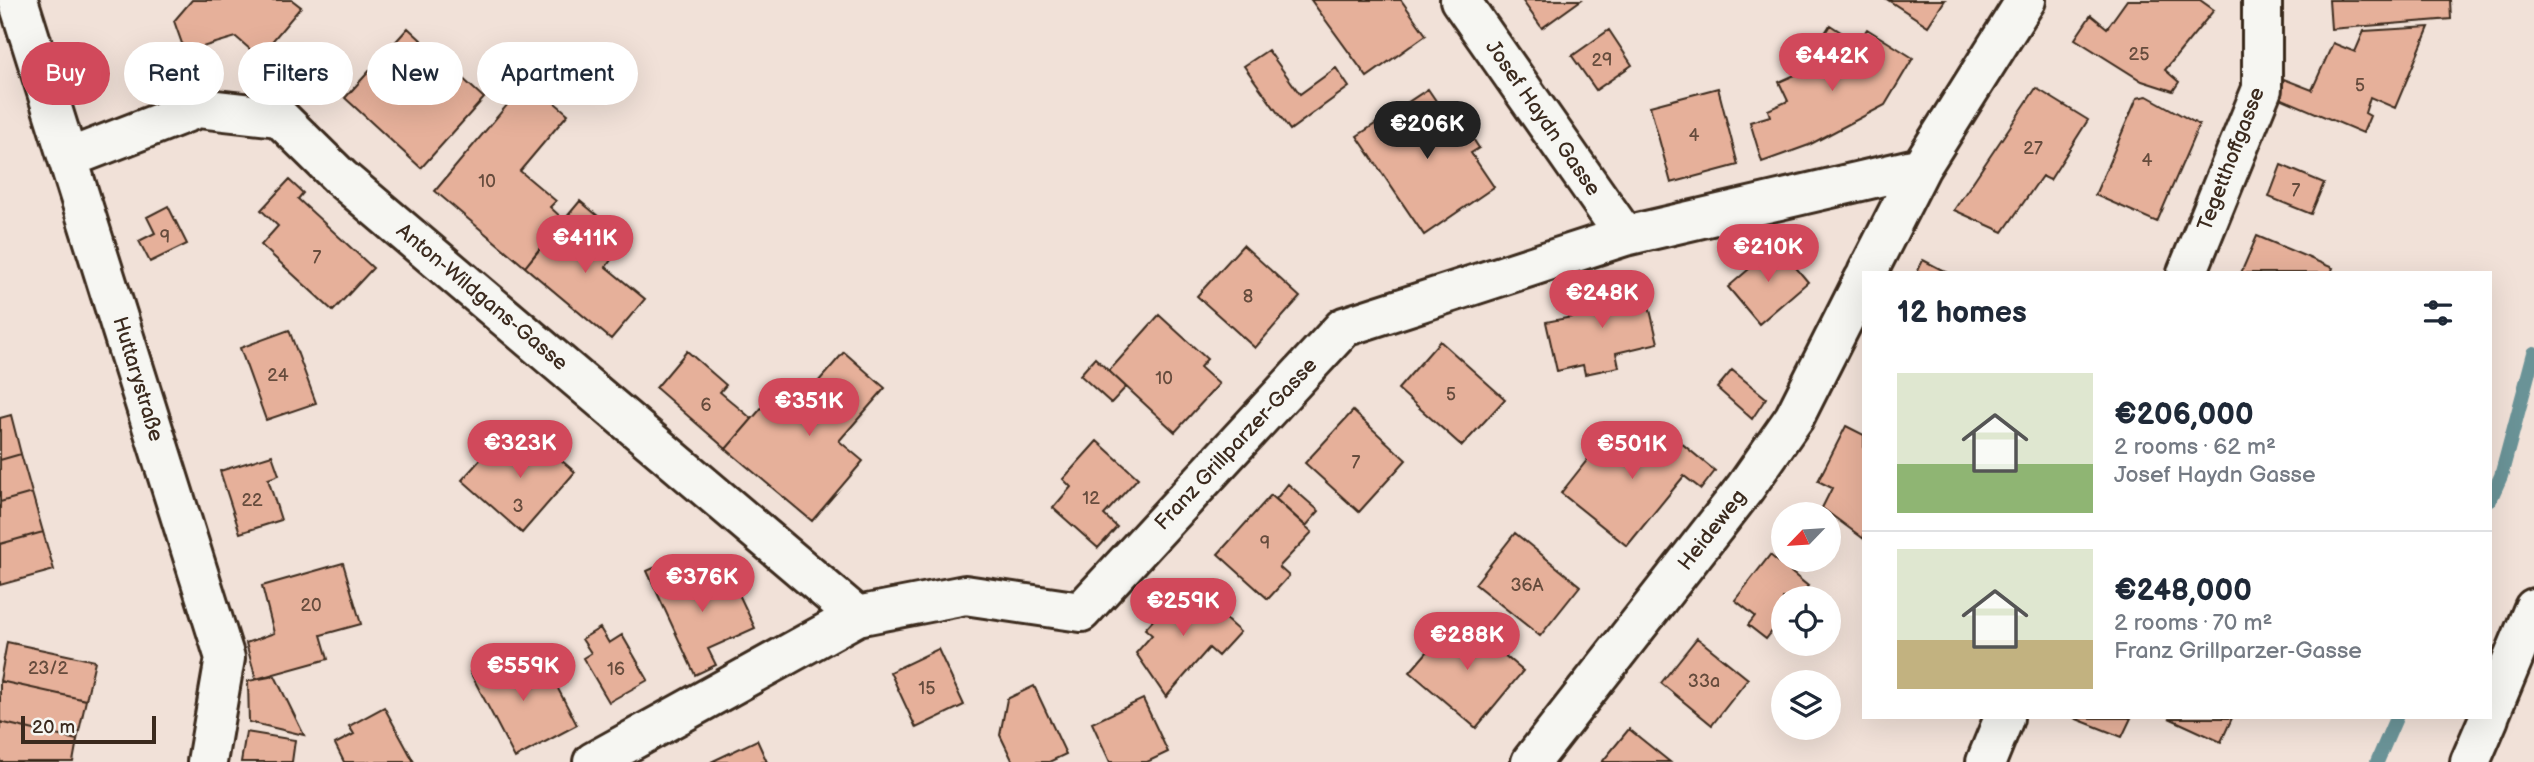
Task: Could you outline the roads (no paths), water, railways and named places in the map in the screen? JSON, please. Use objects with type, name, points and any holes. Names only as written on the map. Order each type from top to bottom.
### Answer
[{"type":"street","name":"Huttarystraße","points":[[18,0],[225,658],[207,762]]},
{"type":"street","name":"Josef Haydn Gasse","points":[[1460,0],[1625,236]]},
{"type":"street","points":[[1868,271],[1920,167],[2026,0]]},
{"type":"street","name":"Tegetthoffgasse","points":[[2188,271],[2262,89],[2262,0]]},
{"type":"street","name":"Anton-Wildgans-Gasse","points":[[69,158],[198,108],[279,117],[341,178],[857,616]]},
{"type":"street","name":"Franz Grillparzer-Gasse","points":[[593,762],[857,616],[965,594],[1081,612],[1344,327],[1625,236],[1920,167]]},
{"type":"street","name":"Heideweg","points":[[1531,762],[1745,488],[1794,418],[1862,283]]},
{"type":"street","points":[[2492,708],[2534,608]]},
{"type":"street","points":[[1986,762],[2004,719]]},
{"type":"street","points":[[2470,762],[2487,719]]},
{"type":"waterway","points":[[2492,496],[2501,476],[2534,353]]},
{"type":"waterway","points":[[2377,762],[2396,719]]}]
